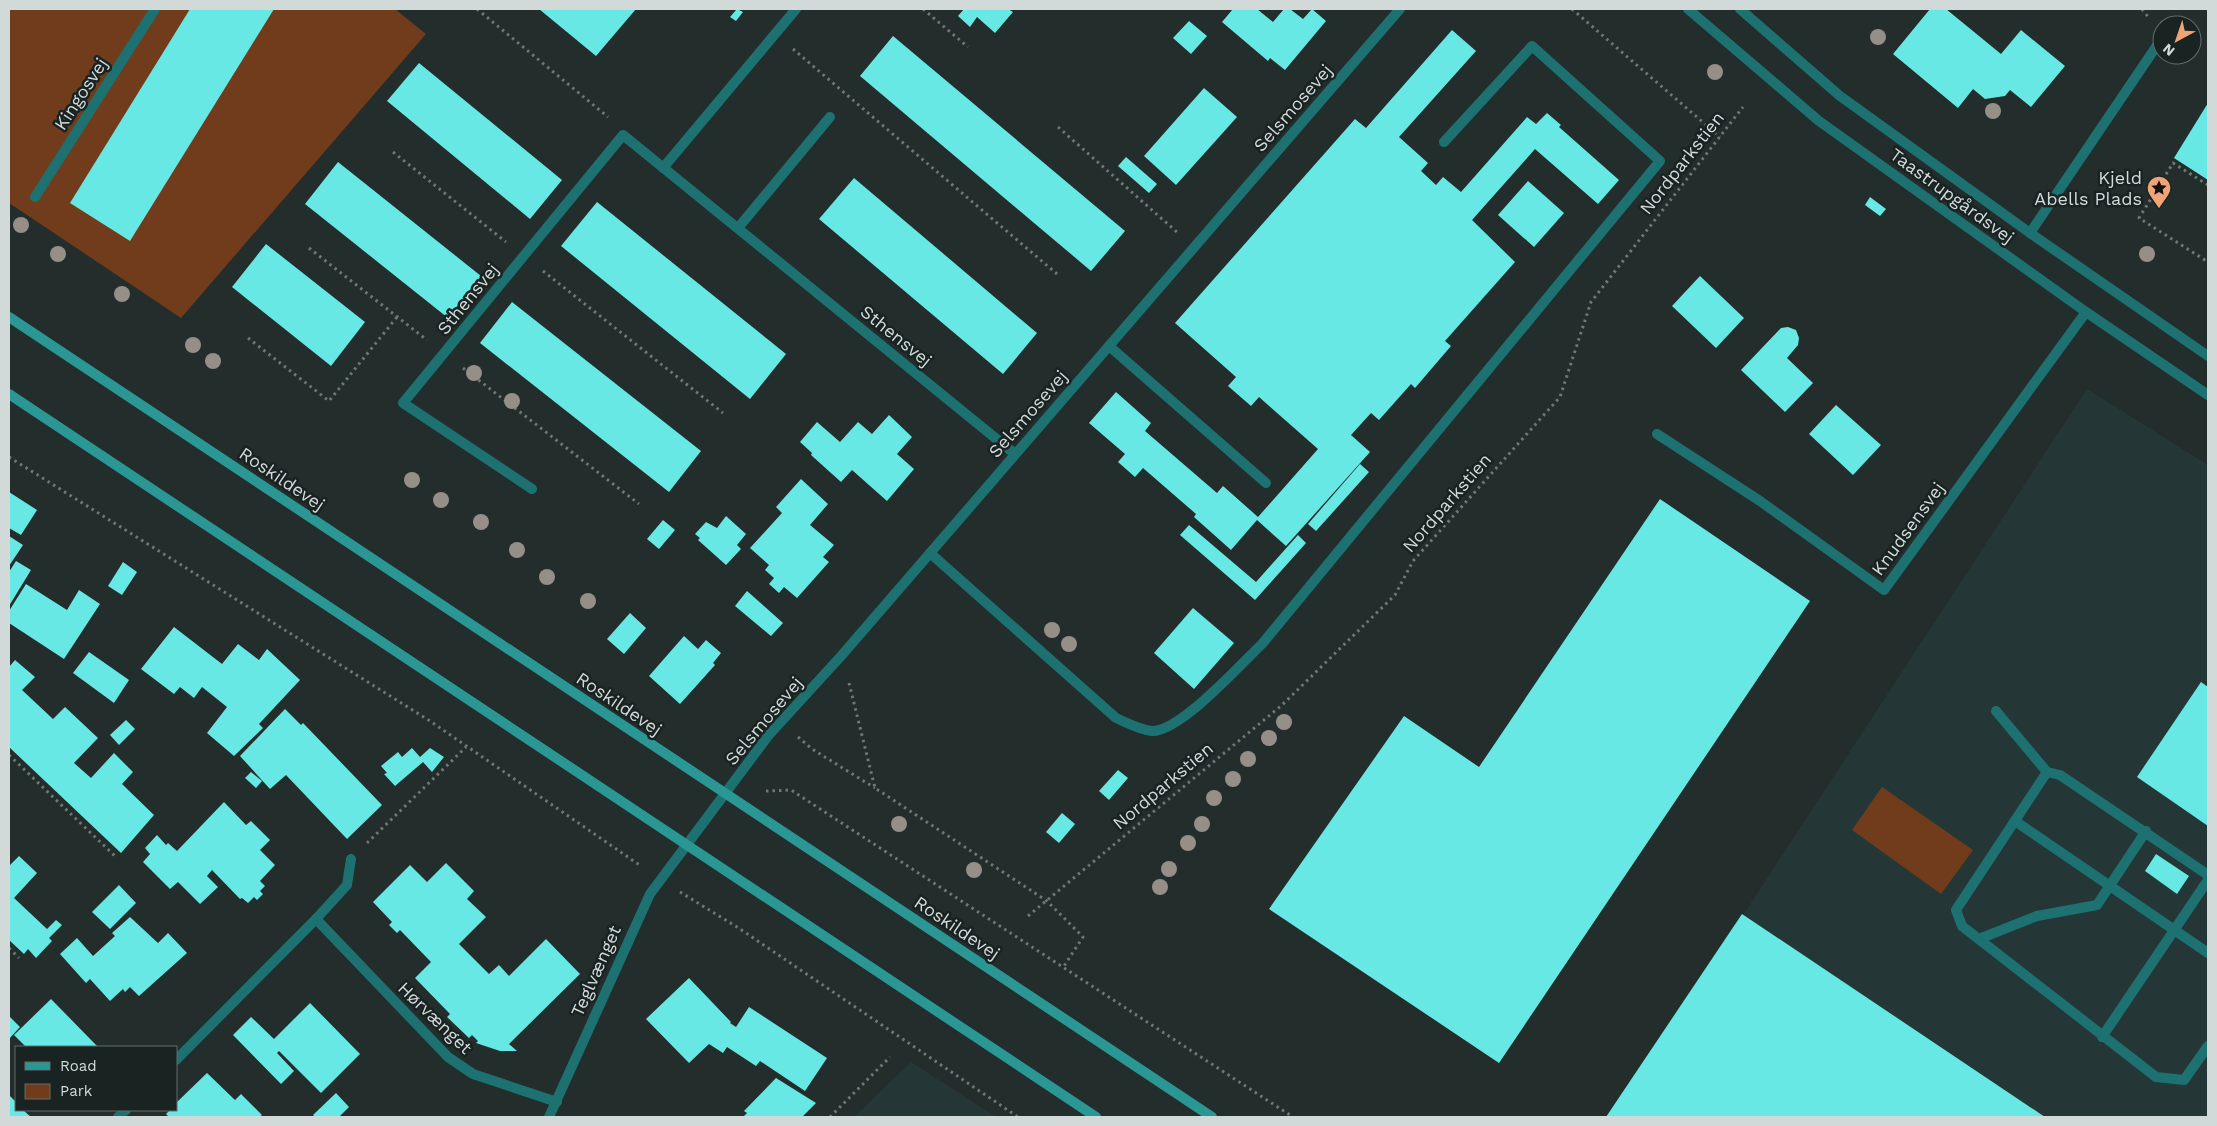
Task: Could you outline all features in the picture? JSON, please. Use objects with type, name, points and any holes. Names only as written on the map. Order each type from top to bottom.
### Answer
[{"type":"main road","name":"Roskildevej","points":[[9,317],[1212,1117]]},
{"type":"main road","points":[[9,394],[1096,1117]]},
{"type":"street","name":"Kingosvej","points":[[35,197],[155,9]]},
{"type":"street","points":[[663,168],[796,9]]},
{"type":"street","name":"Selsmosevej","points":[[686,845],[780,722],[842,655],[1400,9]]},
{"type":"street","name":"Taastrupgårdsvej","points":[[1688,9],[1819,121],[2086,312],[2208,395]]},
{"type":"street","name":"Taastrupgårdsvej","points":[[1740,9],[1840,96],[2030,233],[2208,356]]},
{"type":"street","points":[[930,553],[1116,718],[1134,726],[1153,731],[1172,725],[1189,714],[1262,644],[1660,161],[1532,46],[1444,142]]},
{"type":"street","points":[[2030,233],[2152,53]]},
{"type":"street","points":[[738,228],[830,117]]},
{"type":"street","name":"Sthensvej","points":[[532,489],[403,403],[623,135],[1015,454]]},
{"type":"street","name":"Knudsensvej","points":[[1657,434],[1760,501],[1884,590],[2086,312]]},
{"type":"street","points":[[1108,346],[1266,483]]},
{"type":"street","points":[[1996,711],[2048,772],[2060,776],[2146,831],[2208,875]]},
{"type":"street","points":[[2048,772],[1956,910],[1962,926],[2102,1037],[2156,1077],[2184,1080],[2208,1046]]},
{"type":"street","points":[[2015,821],[2208,953]]},
{"type":"street","points":[[1979,939],[2037,916],[2097,904],[2146,831]]},
{"type":"street","name":"Teglvænget","points":[[549,1117],[641,911],[660,879],[686,845]]},
{"type":"street","points":[[178,1058],[316,919],[347,885],[351,859]]},
{"type":"street","points":[[2102,1037],[2208,880]]},
{"type":"street","name":"Hørvænget","points":[[316,919],[448,1058],[473,1074],[556,1102]]},
{"type":"path","points":[[477,9],[605,114],[623,135]]},
{"type":"path","points":[[923,9],[968,47]]},
{"type":"path","points":[[1572,9],[1720,138]]},
{"type":"path","points":[[776,34],[1057,274]]},
{"type":"path","name":"Nordparkstien","points":[[1028,916],[1282,705],[1395,595],[1412,560],[1560,397],[1591,302],[1743,107]]},
{"type":"path","points":[[1058,127],[1194,247]]},
{"type":"path","points":[[393,152],[723,412]]},
{"type":"path","points":[[2208,185],[2173,163],[2138,218],[2208,262]]},
{"type":"path","points":[[309,248],[638,504]]},
{"type":"path","points":[[248,338],[329,401],[397,317]]},
{"type":"path","points":[[9,457],[175,560],[466,747],[660,879],[737,928],[1018,1117]]},
{"type":"path","points":[[842,655],[875,788]]},
{"type":"path","points":[[780,722],[812,749],[1047,901],[1083,937],[1064,966]]},
{"type":"path","points":[[351,859],[466,747]]},
{"type":"path","points":[[9,755],[116,857]]},
{"type":"path","points":[[725,794],[791,790],[1064,966],[1293,1117]]},
{"type":"path","points":[[9,948],[20,958]]},
{"type":"path","points":[[830,1117],[890,1057]]},
{"type":"shaded area","points":[[2087,389],[2208,465],[2208,1117],[1611,1117]]},
{"type":"shaded area","points":[[911,1062],[996,1117],[854,1117]]},
{"type":"green space","points":[[9,9],[395,9],[426,34],[181,318],[9,203]]},
{"type":"green space","points":[[1882,787],[1973,850],[1941,894],[1852,830]]},
{"type":"building","points":[[190,9],[274,9],[130,241],[70,203]]},
{"type":"building","points":[[539,9],[636,9],[596,56]]},
{"type":"building","points":[[737,9],[743,12],[736,21],[730,17]]},
{"type":"building","points":[[964,9],[1008,9],[1013,12],[995,33],[977,17],[970,27],[958,16]]},
{"type":"building","points":[[1233,9],[1257,9],[1273,22],[1284,9],[1290,9],[1303,19],[1312,9],[1326,21],[1285,70],[1270,58],[1268,61],[1222,22]]},
{"type":"building","points":[[1930,9],[1946,9],[2001,54],[2021,30],[2065,66],[2031,107],[2010,90],[2005,96],[1985,99],[1973,89],[1958,108],[1893,54]]},
{"type":"building","points":[[1189,21],[1207,36],[1191,54],[1173,38]]},
{"type":"building","points":[[1452,30],[1476,51],[1399,137],[1428,163],[1421,171],[1436,185],[1443,177],[1461,192],[1527,117],[1536,124],[1547,113],[1561,125],[1559,127],[1619,180],[1598,204],[1535,149],[1472,220],[1515,262],[1445,341],[1451,346],[1415,388],[1411,384],[1379,420],[1371,413],[1351,435],[1370,452],[1286,546],[1257,520],[1231,550],[1194,517],[1196,514],[1143,468],[1135,477],[1118,462],[1125,454],[1089,423],[1116,392],[1151,423],[1145,431],[1217,493],[1223,486],[1258,517],[1318,449],[1259,397],[1251,406],[1228,386],[1236,377],[1175,323],[1355,119],[1366,128]]},
{"type":"building","points":[[893,36],[1125,231],[1091,271],[860,76]]},
{"type":"building","points":[[419,63],[562,180],[530,219],[387,101]]},
{"type":"building","points":[[1204,88],[1237,117],[1176,185],[1144,156]]},
{"type":"building","points":[[2208,103],[2208,180],[2174,158]]},
{"type":"building","points":[[1126,157],[1157,184],[1149,193],[1118,166]]},
{"type":"building","points":[[338,162],[481,276],[448,318],[305,204]]},
{"type":"building","points":[[854,178],[1037,333],[1003,374],[819,219]]},
{"type":"building","points":[[1528,181],[1564,213],[1534,247],[1498,215]]},
{"type":"building","points":[[1870,197],[1886,209],[1880,216],[1865,205]]},
{"type":"building","points":[[597,202],[786,354],[750,399],[561,246]]},
{"type":"building","points":[[266,244],[365,322],[331,366],[232,287]]},
{"type":"building","points":[[1700,276],[1744,318],[1716,348],[1672,306]]},
{"type":"building","points":[[512,302],[701,451],[669,492],[480,343]]},
{"type":"building","points":[[1788,327],[1796,330],[1799,338],[1798,345],[1787,358],[1813,383],[1785,412],[1741,370],[1781,328]]},
{"type":"building","points":[[1836,405],[1881,445],[1853,475],[1809,434]]},
{"type":"building","points":[[889,415],[912,437],[897,454],[914,469],[887,501],[852,470],[841,482],[811,455],[812,453],[800,442],[817,422],[840,442],[858,422],[872,434]]},
{"type":"building","points":[[1360,464],[1369,472],[1316,531],[1308,524]]},
{"type":"building","points":[[801,479],[828,504],[810,525],[834,545],[823,557],[829,562],[797,598],[784,587],[779,593],[769,584],[774,578],[765,570],[769,565],[750,548],[782,513],[776,507]]},
{"type":"building","points":[[9,492],[37,510],[21,535],[9,528]]},
{"type":"building","points":[[1660,499],[1810,601],[1499,1063],[1269,909],[1404,716],[1479,767]]},
{"type":"building","points":[[726,516],[746,534],[737,545],[741,549],[726,565],[698,540],[700,538],[695,534],[706,522],[717,528]]},
{"type":"building","points":[[663,520],[675,530],[659,549],[647,539]]},
{"type":"building","points":[[1189,525],[1256,582],[1298,535],[1306,543],[1255,600],[1180,535]]},
{"type":"building","points":[[9,536],[23,545],[9,566]]},
{"type":"building","points":[[16,561],[31,570],[9,606],[9,572]]},
{"type":"building","points":[[123,562],[137,572],[122,595],[108,586]]},
{"type":"building","points":[[26,584],[67,610],[79,590],[100,604],[64,659],[9,623],[9,611]]},
{"type":"building","points":[[747,591],[783,623],[771,636],[735,606]]},
{"type":"building","points":[[1193,608],[1234,643],[1194,689],[1154,653]]},
{"type":"building","points":[[630,613],[646,628],[624,654],[607,639]]},
{"type":"building","points":[[174,627],[222,664],[238,644],[259,660],[267,649],[300,680],[259,724],[263,728],[234,756],[207,733],[227,707],[202,687],[194,698],[180,687],[174,694],[141,669]]},
{"type":"building","points":[[684,636],[698,649],[706,640],[721,653],[713,663],[715,665],[680,704],[649,676]]},
{"type":"building","points":[[89,652],[129,680],[114,703],[73,673]]},
{"type":"building","points":[[15,660],[35,677],[22,690],[53,719],[65,707],[98,738],[74,763],[91,778],[114,753],[133,772],[122,784],[154,815],[121,853],[9,747],[9,667]]},
{"type":"building","points":[[2201,682],[2208,687],[2208,826],[2137,777]]},
{"type":"building","points":[[285,709],[301,725],[303,723],[382,805],[347,839],[286,775],[270,789],[240,756]]},
{"type":"building","points":[[126,720],[135,729],[119,745],[110,735]]},
{"type":"building","points":[[412,748],[420,757],[430,748],[444,757],[432,772],[423,762],[395,786],[384,774],[387,773],[381,766],[398,752],[402,757]]},
{"type":"building","points":[[1118,770],[1128,778],[1109,800],[1099,791]]},
{"type":"building","points":[[251,772],[262,781],[256,788],[245,778]]},
{"type":"building","points":[[224,802],[246,825],[251,821],[270,840],[260,850],[275,865],[260,881],[265,886],[260,891],[263,894],[257,900],[254,897],[248,903],[242,898],[240,899],[212,870],[207,876],[218,887],[200,904],[178,882],[170,889],[143,862],[150,854],[145,848],[157,835],[166,845],[168,843],[177,851]]},
{"type":"building","points":[[1062,813],[1075,824],[1059,843],[1046,832]]},
{"type":"building","points":[[2156,854],[2189,876],[2177,894],[2145,871]]},
{"type":"building","points":[[19,856],[37,873],[14,898],[47,929],[56,920],[62,925],[49,938],[52,941],[36,958],[28,949],[24,954],[9,940],[9,866]]},
{"type":"building","points":[[446,863],[474,891],[467,899],[486,917],[459,944],[489,974],[499,965],[509,976],[546,939],[580,974],[509,1044],[517,1051],[500,1051],[476,1043],[478,1041],[472,1035],[469,1038],[447,1017],[450,1014],[415,978],[431,962],[400,930],[397,933],[389,925],[392,922],[373,902],[410,865],[427,882]]},
{"type":"building","points":[[119,885],[136,903],[110,929],[92,912]]},
{"type":"building","points":[[1742,914],[2045,1117],[1606,1117]]},
{"type":"building","points":[[130,917],[158,943],[168,933],[187,953],[139,996],[130,987],[125,992],[123,989],[110,1001],[90,979],[86,983],[60,954],[77,938],[93,956],[115,936],[112,933]]},
{"type":"building","points":[[689,978],[730,1023],[736,1027],[749,1007],[827,1058],[805,1091],[760,1061],[756,1066],[727,1047],[723,1053],[709,1044],[689,1063],[646,1019]]},
{"type":"building","points":[[51,999],[97,1046],[25,1046],[14,1035]]},
{"type":"building","points":[[310,1003],[360,1054],[321,1093],[279,1051],[277,1053],[294,1071],[281,1084],[233,1035],[251,1017],[274,1039]]},
{"type":"building","points":[[9,1016],[20,1027],[9,1039]]},
{"type":"building","points":[[207,1073],[235,1100],[241,1094],[262,1115],[259,1117],[169,1117],[166,1114],[169,1111],[178,1111],[178,1101]]},
{"type":"building","points":[[776,1078],[816,1103],[802,1117],[743,1117],[747,1113],[744,1111]]},
{"type":"building","points":[[336,1093],[349,1107],[339,1117],[315,1117],[313,1115]]},
{"type":"building","points":[[9,1095],[15,1101],[15,1111],[24,1111],[31,1117],[9,1117]]},
{"type":"place","name":"Kjeld Abells Plads","points":[[2159,209]]}]
